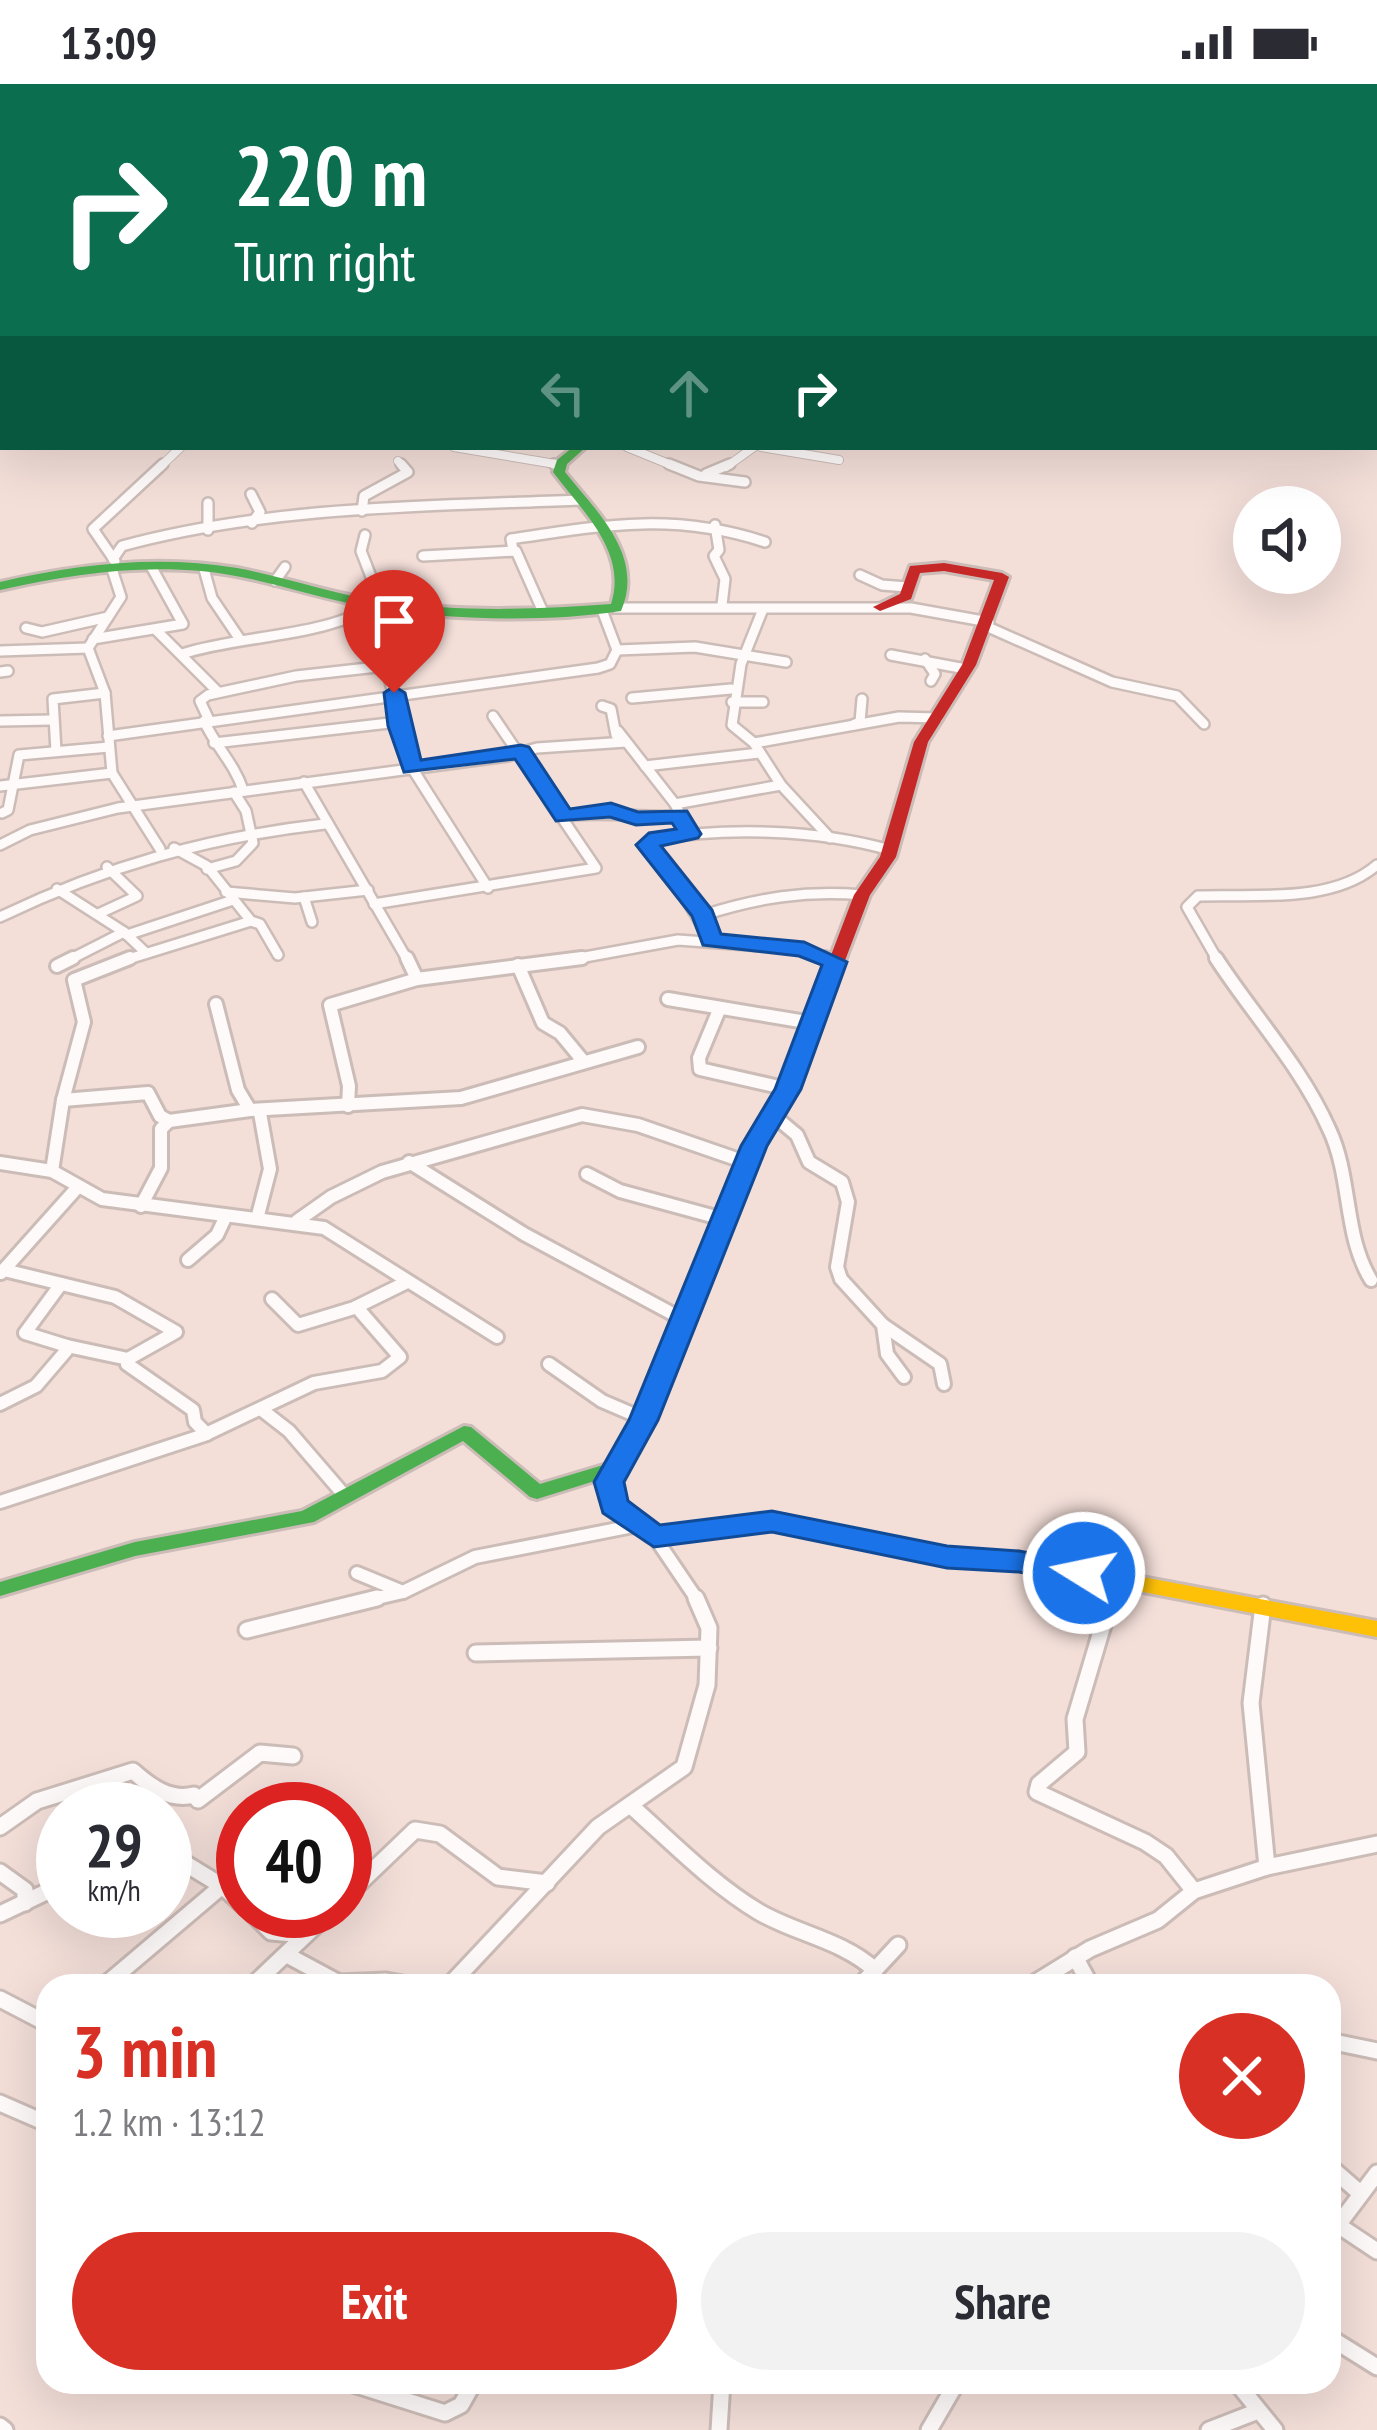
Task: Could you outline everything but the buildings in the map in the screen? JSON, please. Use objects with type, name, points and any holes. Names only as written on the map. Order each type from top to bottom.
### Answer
[{"type":"street","points":[[115,566],[93,535],[110,511],[178,450]]},
{"type":"street","points":[[472,450],[561,465]]},
{"type":"street","points":[[561,465],[577,450]]},
{"type":"street","points":[[634,450],[699,476],[745,482]]},
{"type":"street","points":[[699,476],[720,471],[757,450]]},
{"type":"street","points":[[780,450],[839,460]]},
{"type":"street","points":[[362,511],[364,496],[408,472],[398,461]]},
{"type":"street","points":[[561,465],[562,477],[604,525],[617,551],[619,606],[616,650],[610,664],[207,720],[19,755],[8,810],[1,813],[5,842],[76,818],[135,807],[619,738]]},
{"type":"street","points":[[251,494],[260,512],[251,524]]},
{"type":"street","points":[[160,848],[112,773],[105,692],[91,644],[122,597],[115,566],[117,550],[132,543],[208,530],[362,511],[581,500]]},
{"type":"street","points":[[208,503],[208,530]]},
{"type":"street","points":[[543,612],[511,539],[604,525],[715,525],[765,542]]},
{"type":"street","points":[[715,525],[719,550],[714,556],[725,579],[722,605]]},
{"type":"street","points":[[365,536],[361,551],[378,604]]},
{"type":"street","points":[[423,556],[513,550]]},
{"type":"street","points":[[0,586],[115,566],[280,574],[378,604],[450,613],[619,606],[763,609],[838,603],[989,624],[1112,682],[1178,696],[1204,724]]},
{"type":"street","points":[[460,1974],[598,1827],[684,1767],[707,1685],[709,1628],[701,1606],[646,1530],[610,1498],[609,1482],[644,1420],[723,1219],[788,1089],[862,895],[880,875],[903,824],[921,740],[989,624],[1002,577],[926,567],[913,571],[902,600],[880,608]]},
{"type":"street","points":[[0,651],[91,644],[183,621],[152,568]]},
{"type":"street","points":[[204,569],[211,603],[226,616],[238,638]]},
{"type":"street","points":[[860,575],[882,585],[907,587]]},
{"type":"street","points":[[182,654],[238,638],[344,619],[378,604]]},
{"type":"street","points":[[763,609],[742,652],[731,695],[732,725],[830,838]]},
{"type":"street","points":[[26,628],[34,633],[108,617]]},
{"type":"street","points":[[54,649],[52,638],[58,628]]},
{"type":"street","points":[[157,631],[218,692]]},
{"type":"street","points":[[616,650],[695,647],[786,662]]},
{"type":"street","points":[[891,655],[966,669]]},
{"type":"street","points":[[925,659],[935,674],[931,681]]},
{"type":"street","points":[[207,869],[236,861],[253,843],[234,764],[214,743],[200,698],[382,665],[401,716],[398,722],[412,768],[488,888]]},
{"type":"street","points":[[56,751],[53,699],[105,692]]},
{"type":"street","points":[[632,698],[731,695],[763,702]]},
{"type":"street","points":[[846,728],[860,722],[862,699]]},
{"type":"street","points":[[602,706],[610,710],[619,738],[645,766],[690,834]]},
{"type":"street","points":[[374,904],[596,868],[493,716]]},
{"type":"street","points":[[645,766],[899,717],[938,718]]},
{"type":"street","points":[[0,721],[52,721]]},
{"type":"street","points":[[214,743],[398,722]]},
{"type":"street","points":[[0,786],[112,773]]},
{"type":"street","points":[[304,782],[417,979]]},
{"type":"street","points":[[564,816],[611,810],[636,818],[759,785],[781,785]]},
{"type":"street","points":[[0,903],[6,914],[160,848],[249,831],[326,824]]},
{"type":"street","points":[[711,940],[704,915],[648,845],[657,838],[690,834],[830,838],[863,840],[890,850]]},
{"type":"street","points":[[160,848],[187,850],[251,921],[260,924],[278,955]]},
{"type":"street","points":[[1371,1280],[1357,1256],[1342,1165],[1331,1136],[1285,1054],[1186,907],[1198,896],[1342,885],[1371,874],[1377,866]]},
{"type":"street","points":[[98,914],[137,896],[107,867]]},
{"type":"street","points":[[57,889],[125,933],[145,952]]},
{"type":"street","points":[[57,966],[125,933],[230,896],[304,897],[368,890]]},
{"type":"street","points":[[704,915],[748,899],[830,892],[862,895]]},
{"type":"street","points":[[304,897],[312,922]]},
{"type":"street","points":[[52,1171],[63,1100],[84,1022],[74,980],[145,952],[251,921]]},
{"type":"street","points":[[348,1106],[349,1086],[330,1005],[417,979],[678,940],[804,949],[835,962]]},
{"type":"street","points":[[518,964],[543,1023],[560,1033],[584,1062]]},
{"type":"street","points":[[668,999],[812,1023]]},
{"type":"street","points":[[216,1004],[238,1090],[255,1112],[270,1169],[257,1219]]},
{"type":"street","points":[[718,1010],[698,1058],[700,1069],[788,1089]]},
{"type":"street","points":[[63,1100],[148,1093],[160,1116],[169,1121],[461,1098],[638,1047]]},
{"type":"street","points":[[297,1221],[331,1197],[409,1162],[562,1118],[595,1115],[748,1163]]},
{"type":"street","points":[[773,1115],[797,1135],[809,1162],[842,1182],[848,1202],[838,1260],[841,1280],[883,1325],[891,1363],[904,1377]]},
{"type":"street","points":[[141,1206],[161,1168],[161,1130],[169,1121]]},
{"type":"street","points":[[409,1162],[524,1234],[684,1321]]},
{"type":"street","points":[[0,1163],[52,1171],[76,1189],[141,1206],[224,1218],[297,1221],[341,1235],[496,1337]]},
{"type":"street","points":[[587,1174],[620,1192],[723,1219]]},
{"type":"street","points":[[2,1272],[76,1189]]},
{"type":"street","points":[[188,1260],[217,1235],[224,1218]]},
{"type":"street","points":[[0,1247],[20,1253]]},
{"type":"street","points":[[2,1272],[61,1284],[134,1304],[176,1332],[128,1360],[25,1333],[61,1284]]},
{"type":"street","points":[[272,1299],[298,1325],[331,1313],[360,1311],[407,1282]]},
{"type":"street","points":[[0,1502],[82,1468],[207,1434],[309,1384],[376,1375],[396,1364],[400,1357],[396,1349],[360,1311]]},
{"type":"street","points":[[883,1325],[940,1364],[944,1384]]},
{"type":"street","points":[[0,1404],[36,1386],[61,1360],[67,1346]]},
{"type":"street","points":[[128,1360],[127,1364],[193,1410],[195,1422],[207,1434]]},
{"type":"street","points":[[549,1364],[602,1401],[644,1420]]},
{"type":"street","points":[[262,1410],[290,1431],[345,1496]]},
{"type":"street","points":[[0,1589],[148,1546],[307,1517],[464,1432],[537,1492],[618,1467]]},
{"type":"street","points":[[247,1630],[403,1592],[475,1557],[646,1530],[772,1522],[947,1557],[1019,1562],[1377,1629]]},
{"type":"street","points":[[357,1574],[403,1592]]},
{"type":"street","points":[[1117,1579],[1075,1719],[1077,1752],[1039,1784],[1037,1792],[1145,1842],[1166,1856],[1194,1892]]},
{"type":"street","points":[[1263,1606],[1252,1651],[1254,1789],[1267,1867]]},
{"type":"street","points":[[476,1653],[709,1648]]},
{"type":"street","points":[[192,1796],[198,1800],[260,1753],[292,1756]]},
{"type":"street","points":[[98,1782],[133,1771],[146,1782]]},
{"type":"street","points":[[0,1827],[36,1802]]},
{"type":"street","points":[[630,1804],[731,1892],[779,1922],[857,1952],[875,1970]]},
{"type":"street","points":[[372,1869],[404,1835],[415,1830],[453,1839],[472,1863],[500,1878],[547,1883]]},
{"type":"street","points":[[1049,1974],[1075,1957],[1159,1920],[1194,1892],[1267,1867],[1377,1844]]},
{"type":"street","points":[[0,1872],[25,1890],[25,1904]]},
{"type":"street","points":[[118,1974],[216,1891]]},
{"type":"street","points":[[0,1914],[36,1898]]},
{"type":"street","points":[[265,1974],[302,1938]]},
{"type":"street","points":[[871,1974],[898,1945]]},
{"type":"street","points":[[286,1955],[317,1974]]},
{"type":"street","points":[[1075,1957],[1084,1974]]},
{"type":"street","points":[[0,1999],[36,2018]]},
{"type":"street","points":[[1341,2044],[1377,2050]]},
{"type":"street","points":[[0,2103],[36,2119]]},
{"type":"street","points":[[1341,2220],[1377,2173]]},
{"type":"street","points":[[1341,2176],[1360,2193]]},
{"type":"street","points":[[1341,2235],[1377,2251]]},
{"type":"street","points":[[1341,2344],[1377,2367]]},
{"type":"street","points":[[385,2394],[445,2413],[461,2405],[467,2394]]},
{"type":"street","points":[[719,2430],[721,2394]]},
{"type":"street","points":[[929,2430],[950,2394]]},
{"type":"street","points":[[1245,2394],[1274,2430]]},
{"type":"street","points":[[1209,2430],[1258,2410]]},
{"type":"traffic: fast","points":[[0,586],[88,570],[177,566],[236,572],[408,609],[497,613],[616,608],[622,590],[616,553],[559,472],[561,463],[576,450]]},
{"type":"traffic: fast","points":[[684,1319],[644,1419],[609,1482],[610,1498],[654,1536],[773,1522],[979,1559]]},
{"type":"traffic: fast","points":[[0,1589],[135,1549],[307,1517],[464,1432],[537,1492],[618,1467]]},
{"type":"traffic: slow","points":[[979,1559],[1019,1561],[1377,1629]]},
{"type":"traffic: jam","points":[[684,1319],[754,1146],[788,1089],[862,895],[888,857],[921,742],[969,665],[1002,577],[944,567],[915,569],[906,596],[880,607]]},
{"type":"route","points":[[394,693],[401,716],[398,726],[412,768],[521,752],[564,816],[611,810],[636,818],[679,816],[690,834],[650,840],[649,850],[704,915],[711,940],[804,949],[835,962],[788,1089],[754,1146],[644,1420],[609,1482],[614,1505],[654,1536],[772,1522],[947,1557],[1084,1573]]}]
